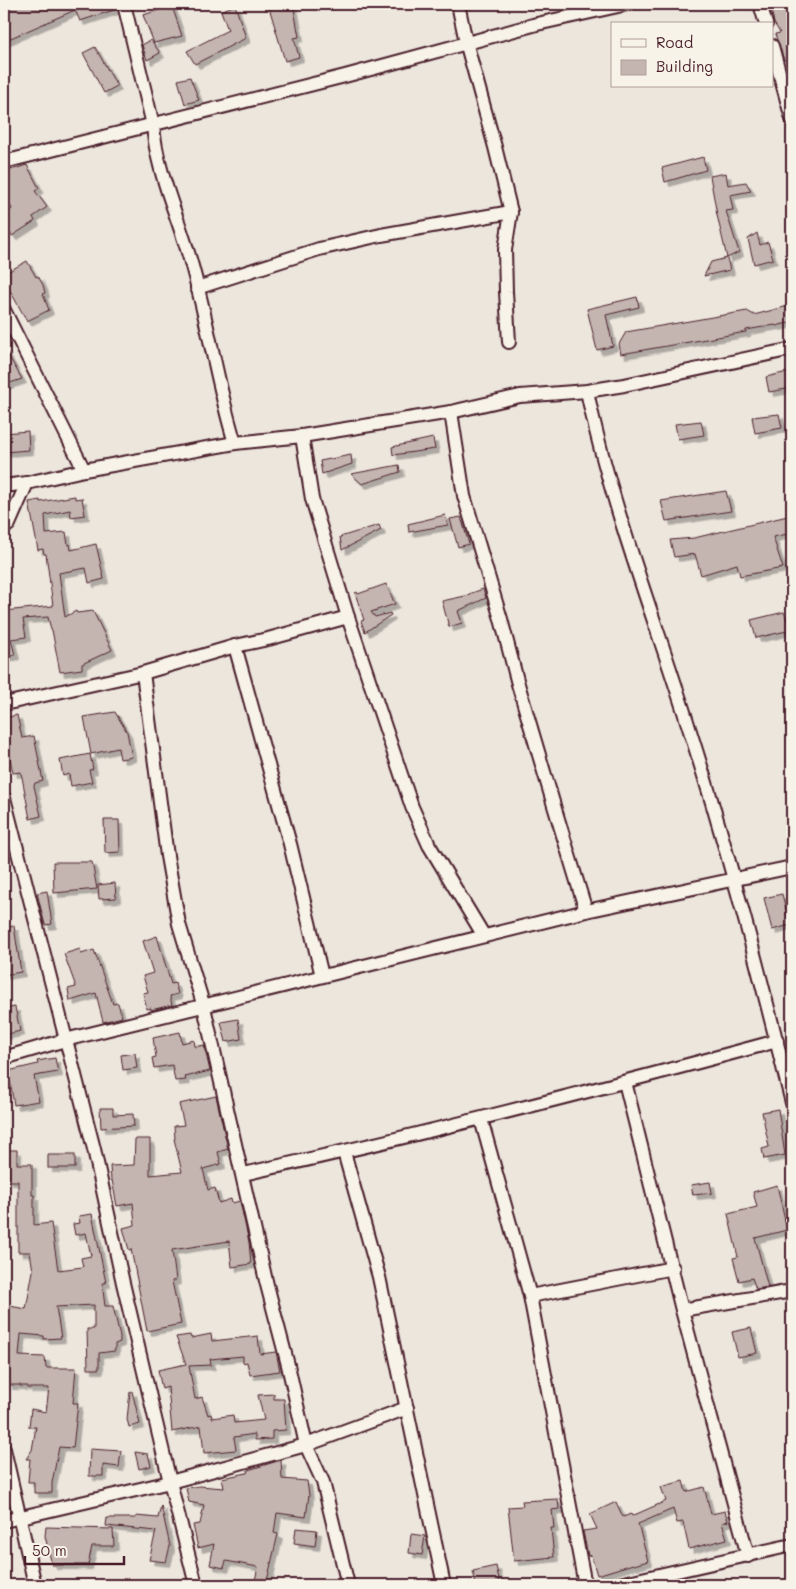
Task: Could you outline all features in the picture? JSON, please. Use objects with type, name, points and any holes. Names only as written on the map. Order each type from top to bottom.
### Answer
[{"type":"street","points":[[124,4],[153,125],[154,140],[208,326],[223,404],[235,443]]},
{"type":"street","points":[[458,4],[466,42],[511,212],[505,250],[509,342]]},
{"type":"street","points":[[4,162],[37,152],[153,125],[336,78],[466,42],[627,4]]},
{"type":"street","points":[[760,4],[765,22]]},
{"type":"street","points":[[774,53],[792,119]]},
{"type":"street","points":[[197,288],[320,250],[382,235],[511,212]]},
{"type":"street","points":[[4,310],[84,470]]},
{"type":"street","points":[[4,486],[235,443],[302,436],[451,412],[520,396],[587,391],[624,385],[792,349]]},
{"type":"street","points":[[587,391],[606,468],[691,733],[734,880],[792,1103]]},
{"type":"street","points":[[451,412],[464,496],[586,911]]},
{"type":"street","points":[[302,436],[312,498],[348,617],[412,808],[422,830],[484,936]]},
{"type":"street","points":[[4,528],[10,524],[27,483]]},
{"type":"street","points":[[4,704],[143,673],[235,646],[348,617]]},
{"type":"street","points":[[235,646],[290,844],[322,976]]},
{"type":"street","points":[[143,673],[167,856],[179,924],[204,1007],[266,1281],[306,1445],[323,1482],[348,1585]]},
{"type":"street","points":[[4,798],[92,1140],[123,1283],[196,1585]]},
{"type":"street","points":[[4,1058],[65,1040],[586,911],[792,867]]},
{"type":"street","points":[[243,1174],[481,1119],[777,1041]]},
{"type":"street","points":[[625,1082],[682,1310],[748,1556]]},
{"type":"street","points":[[481,1119],[530,1296],[586,1585]]},
{"type":"street","points":[[344,1152],[379,1278],[444,1585]]},
{"type":"street","points":[[530,1296],[673,1268]]},
{"type":"street","points":[[682,1310],[792,1291]]},
{"type":"street","points":[[4,1521],[170,1482],[306,1445],[407,1408]]},
{"type":"street","points":[[4,1449],[35,1585]]},
{"type":"street","points":[[616,1585],[792,1545]]},
{"type":"building","points":[[4,4],[116,4],[117,9],[80,21],[75,10],[4,41]]},
{"type":"building","points":[[268,4],[293,4],[299,37],[294,38],[299,57],[285,61]]},
{"type":"building","points":[[770,4],[787,4],[792,24],[792,58],[784,60],[775,34],[780,33],[774,22]]},
{"type":"building","points":[[235,5],[246,38],[195,64],[187,51],[228,30],[221,11]]},
{"type":"building","points":[[172,6],[182,36],[154,43],[143,15]]},
{"type":"building","points":[[151,40],[160,53],[147,60],[142,45]]},
{"type":"building","points":[[95,47],[117,86],[104,93],[83,53]]},
{"type":"building","points":[[190,77],[199,100],[185,104],[178,80]]},
{"type":"building","points":[[703,157],[706,170],[665,182],[662,168]]},
{"type":"building","points":[[27,165],[39,188],[35,191],[47,207],[33,217],[35,221],[12,236],[4,224],[4,215],[12,209],[4,193],[4,172]]},
{"type":"building","points":[[726,173],[728,185],[746,182],[751,191],[730,195],[733,210],[726,211],[739,252],[727,258],[710,176]]},
{"type":"building","points":[[757,233],[760,245],[768,242],[773,259],[754,264],[748,239]]},
{"type":"building","points":[[727,258],[730,270],[704,276],[711,262]]},
{"type":"building","points":[[27,261],[43,285],[45,293],[43,294],[49,310],[27,321],[4,280],[4,274]]},
{"type":"building","points":[[637,297],[639,307],[606,315],[613,346],[597,350],[587,309]]},
{"type":"building","points":[[792,305],[792,322],[621,354],[619,344],[626,332],[747,311],[754,315]]},
{"type":"building","points":[[4,348],[22,379],[4,385]]},
{"type":"building","points":[[792,371],[792,388],[769,392],[766,377]]},
{"type":"building","points":[[779,414],[782,428],[755,433],[752,417]]},
{"type":"building","points":[[701,421],[704,435],[678,439],[675,424]]},
{"type":"building","points":[[28,431],[29,450],[4,452],[4,433]]},
{"type":"building","points":[[433,438],[435,449],[393,455],[392,447]]},
{"type":"building","points":[[351,455],[352,464],[322,474],[320,461]]},
{"type":"building","points":[[399,465],[400,472],[362,484],[351,474]]},
{"type":"building","points":[[726,491],[731,511],[666,521],[661,501]]},
{"type":"building","points":[[75,496],[75,499],[82,498],[85,515],[71,517],[70,510],[45,515],[46,534],[66,532],[68,545],[70,544],[71,550],[96,544],[104,579],[89,583],[86,568],[59,573],[65,617],[76,611],[77,613],[93,611],[112,650],[82,664],[82,669],[60,672],[48,617],[23,619],[26,637],[11,639],[15,655],[4,658],[4,611],[53,606],[46,554],[44,554],[43,549],[38,550],[29,502]]},
{"type":"building","points":[[445,515],[448,525],[409,532],[408,524]]},
{"type":"building","points":[[792,515],[792,533],[773,537],[783,568],[740,576],[737,564],[701,575],[695,554],[674,557],[670,540],[694,538]]},
{"type":"building","points":[[461,517],[469,544],[458,547],[450,519]]},
{"type":"building","points":[[379,525],[381,530],[342,550],[340,537]]},
{"type":"building","points":[[386,584],[395,604],[371,612],[375,617],[390,613],[391,615],[365,632],[361,621],[364,620],[355,593],[357,592],[358,594]]},
{"type":"building","points":[[483,589],[486,598],[458,611],[462,623],[449,627],[442,601],[470,595]]},
{"type":"building","points":[[784,612],[791,630],[756,638],[751,620]]},
{"type":"building","points":[[115,712],[127,732],[132,757],[120,759],[118,748],[91,754],[84,717]]},
{"type":"building","points":[[17,715],[22,738],[34,736],[43,781],[35,783],[34,786],[41,816],[30,819],[21,772],[13,773],[7,744],[4,718]]},
{"type":"building","points":[[90,754],[93,769],[89,770],[92,782],[71,786],[69,774],[63,776],[60,760]]},
{"type":"building","points":[[104,820],[119,820],[120,852],[105,853]]},
{"type":"building","points":[[53,862],[92,862],[97,889],[54,893]]},
{"type":"building","points":[[115,883],[116,898],[99,899],[98,885]]},
{"type":"building","points":[[47,891],[52,924],[45,925],[37,893]]},
{"type":"building","points":[[782,894],[790,925],[772,930],[764,898]]},
{"type":"building","points":[[14,926],[21,972],[4,975],[4,928]]},
{"type":"building","points":[[157,936],[171,984],[175,983],[178,994],[170,996],[172,1005],[151,1010],[151,1008],[147,1009],[143,993],[148,992],[143,976],[153,973],[143,941]]},
{"type":"building","points":[[80,949],[81,954],[94,950],[113,1004],[118,1003],[122,1017],[103,1022],[96,993],[70,1001],[68,989],[76,987],[64,954]]},
{"type":"building","points":[[15,1007],[20,1031],[4,1035],[4,1009]]},
{"type":"building","points":[[238,1019],[241,1039],[226,1042],[221,1022]]},
{"type":"building","points":[[180,1032],[182,1043],[194,1040],[195,1047],[204,1045],[210,1071],[185,1077],[186,1080],[175,1081],[172,1065],[154,1068],[152,1058],[156,1057],[153,1038]]},
{"type":"building","points":[[135,1053],[137,1068],[123,1070],[121,1055]]},
{"type":"building","points":[[55,1058],[58,1072],[34,1076],[39,1101],[14,1105],[10,1081],[4,1082],[4,1072],[38,1064],[37,1061]]},
{"type":"building","points":[[216,1096],[228,1149],[218,1152],[221,1164],[203,1169],[208,1190],[215,1188],[219,1203],[231,1199],[232,1203],[240,1201],[249,1242],[251,1264],[232,1267],[229,1241],[172,1250],[176,1280],[172,1281],[181,1324],[147,1331],[131,1249],[129,1250],[123,1228],[135,1225],[133,1203],[117,1206],[111,1181],[110,1166],[134,1165],[135,1139],[150,1139],[150,1175],[182,1172],[174,1139],[174,1126],[184,1125],[179,1104]]},
{"type":"building","points":[[100,1108],[113,1108],[113,1115],[133,1114],[134,1126],[101,1128]]},
{"type":"building","points":[[778,1109],[785,1155],[764,1159],[762,1149],[769,1147],[762,1112]]},
{"type":"building","points":[[4,1150],[17,1150],[17,1164],[32,1164],[34,1225],[51,1223],[58,1270],[83,1267],[81,1258],[91,1256],[86,1233],[75,1235],[73,1224],[80,1223],[79,1216],[92,1214],[106,1283],[102,1283],[105,1306],[113,1306],[120,1336],[120,1342],[115,1344],[115,1351],[99,1353],[99,1369],[88,1369],[87,1329],[94,1329],[94,1305],[56,1307],[61,1338],[44,1339],[44,1336],[21,1334],[19,1356],[45,1357],[46,1368],[76,1368],[73,1403],[78,1403],[73,1448],[59,1447],[52,1483],[52,1493],[34,1493],[34,1482],[28,1482],[30,1459],[26,1459],[32,1450],[36,1427],[29,1427],[31,1409],[46,1412],[49,1388],[27,1388],[28,1386],[8,1385],[8,1368],[4,1368],[4,1305],[26,1309],[33,1271],[30,1252],[18,1252],[18,1181],[8,1181],[7,1164],[4,1165]]},
{"type":"building","points":[[48,1155],[75,1155],[75,1168],[48,1168]]},
{"type":"building","points":[[710,1182],[712,1193],[693,1195],[691,1185]]},
{"type":"building","points":[[777,1185],[787,1230],[755,1238],[768,1287],[756,1289],[752,1278],[739,1281],[733,1258],[738,1257],[728,1214],[757,1207],[753,1192]]},
{"type":"building","points":[[751,1328],[757,1353],[738,1357],[732,1332]]},
{"type":"building","points":[[211,1334],[212,1341],[258,1336],[260,1354],[276,1352],[280,1371],[250,1375],[247,1362],[243,1363],[243,1356],[210,1359],[211,1365],[189,1366],[195,1399],[202,1397],[208,1415],[211,1414],[212,1418],[233,1415],[234,1423],[264,1420],[258,1395],[274,1394],[274,1399],[284,1399],[286,1430],[272,1431],[272,1439],[255,1440],[255,1434],[234,1437],[236,1450],[204,1453],[201,1426],[172,1432],[168,1387],[162,1389],[158,1370],[186,1364],[176,1337],[190,1335],[191,1338]]},
{"type":"building","points":[[132,1391],[140,1424],[129,1427],[127,1419],[130,1392]]},
{"type":"building","points":[[90,1449],[121,1451],[119,1467],[103,1465],[103,1476],[89,1476]]},
{"type":"building","points":[[135,1452],[148,1454],[151,1466],[139,1469]]},
{"type":"building","points":[[281,1460],[282,1479],[307,1481],[309,1495],[306,1517],[277,1513],[274,1533],[278,1534],[266,1585],[254,1585],[258,1567],[226,1561],[224,1568],[210,1565],[214,1544],[198,1548],[193,1525],[200,1524],[204,1505],[189,1502],[186,1488],[199,1486],[224,1488],[222,1478],[247,1473],[248,1470]]},
{"type":"building","points":[[683,1481],[686,1492],[704,1487],[711,1514],[725,1511],[728,1521],[722,1523],[727,1539],[689,1549],[683,1522],[677,1523],[673,1509],[638,1524],[648,1561],[597,1575],[591,1555],[588,1556],[583,1531],[597,1529],[590,1514],[616,1502],[623,1517],[631,1514],[632,1516],[666,1501],[661,1487]]},
{"type":"building","points":[[558,1499],[559,1509],[552,1510],[554,1528],[551,1528],[554,1557],[514,1561],[508,1507],[523,1506],[522,1501]]},
{"type":"building","points":[[161,1505],[170,1546],[166,1562],[149,1560],[156,1531],[106,1526],[107,1518],[136,1518],[136,1516],[158,1518]]},
{"type":"building","points":[[46,1527],[113,1529],[114,1546],[92,1546],[88,1565],[52,1565],[45,1536]]},
{"type":"building","points":[[296,1528],[317,1530],[315,1546],[294,1543]]},
{"type":"building","points":[[411,1534],[425,1536],[422,1555],[409,1553]]},
{"type":"building","points":[[496,1566],[500,1583],[476,1585],[473,1571]]}]
